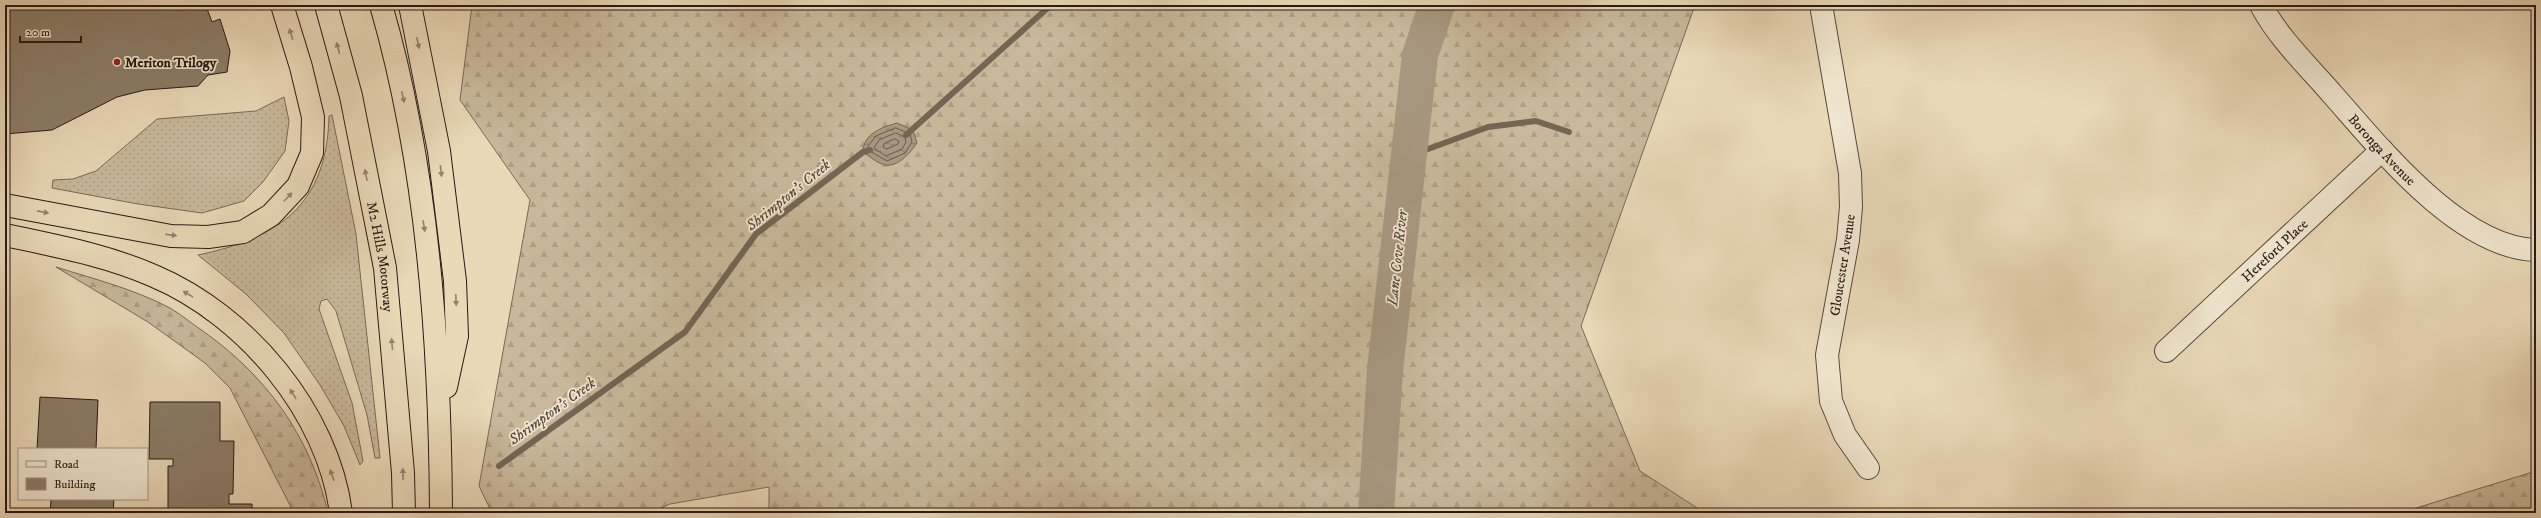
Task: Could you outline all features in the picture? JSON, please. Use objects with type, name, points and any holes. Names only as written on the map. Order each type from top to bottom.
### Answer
[{"type":"highway","points":[[5,205],[171,236],[208,237],[243,232],[271,215],[298,186],[312,153],[313,117],[301,67],[282,5]]},
{"type":"highway","name":"M2 Hills Motorway","points":[[326,5],[351,96],[385,268],[403,473],[404,513]]},
{"type":"highway","points":[[381,5],[406,110],[425,233],[435,324],[440,415],[441,513]]},
{"type":"highway","points":[[410,5],[439,151],[455,281],[457,336],[440,415]]},
{"type":"highway","points":[[5,235],[84,252],[155,276],[189,294],[246,337],[279,372],[314,427],[338,492],[341,513]]},
{"type":"street","name":"Gloucester Avenue","points":[[1821,5],[1850,173],[1851,207],[1848,240],[1827,355],[1831,401],[1845,435],[1868,468]]},
{"type":"street","name":"Boronga Avenue","points":[[2261,5],[2283,38],[2382,150],[2416,186],[2475,230],[2501,242],[2536,250]]},
{"type":"street","name":"Hereford Place","points":[[2166,351],[2382,150]]},
{"type":"green space","points":[[472,5],[1695,5],[1581,326],[1640,471],[1705,513],[769,513],[769,487],[670,504],[650,513],[492,513],[479,486],[530,200],[460,100]]},
{"type":"green space","points":[[284,97],[289,121],[285,151],[263,182],[244,201],[202,213],[138,204],[52,188],[53,180],[73,179],[96,171],[157,119],[256,111]]},
{"type":"green space","points":[[332,115],[356,234],[380,458],[375,458],[367,415],[336,311],[327,299],[321,301],[319,309],[352,403],[363,461],[360,465],[344,426],[320,385],[284,333],[246,294],[198,255],[227,248],[252,239],[275,227],[293,212],[308,195],[319,173],[326,147],[329,116]]},
{"type":"green space","points":[[56,267],[142,295],[170,308],[223,347],[245,366],[264,386],[282,409],[297,432],[310,458],[328,513],[294,513],[230,388],[205,363],[148,322]]},
{"type":"green space","points":[[2536,471],[2536,513],[2400,513]]},
{"type":"water","points":[[897,123],[913,130],[917,143],[902,160],[892,165],[882,164],[863,152],[866,140],[874,132]]},
{"type":"building","name":"Meriton Trilogy","points":[[5,5],[208,5],[206,6],[212,22],[220,19],[230,51],[227,72],[208,75],[198,86],[145,90],[117,97],[52,130],[5,134]]},
{"type":"building","points":[[40,397],[98,400],[96,448],[37,448]]},
{"type":"building","points":[[150,402],[220,402],[220,441],[234,441],[233,494],[229,494],[229,504],[252,504],[252,513],[168,513],[168,466],[173,466],[173,459],[149,459]]},
{"type":"building","points":[[51,500],[114,500],[113,513],[50,513]]},
{"type":"waterway","name":"Shrimpton's Creek","points":[[906,135],[1051,5]]},
{"type":"waterway","name":"Lane Cove River","points":[[1376,513],[1385,370],[1420,55],[1437,5]]},
{"type":"waterway","points":[[1409,156],[1488,127],[1536,121],[1569,132]]},
{"type":"waterway","name":"Shrimpton's Creek","points":[[499,466],[685,332],[756,234],[863,152],[870,150]]},
{"type":"place","name":"Meriton Trilogy","points":[[117,62]]}]
